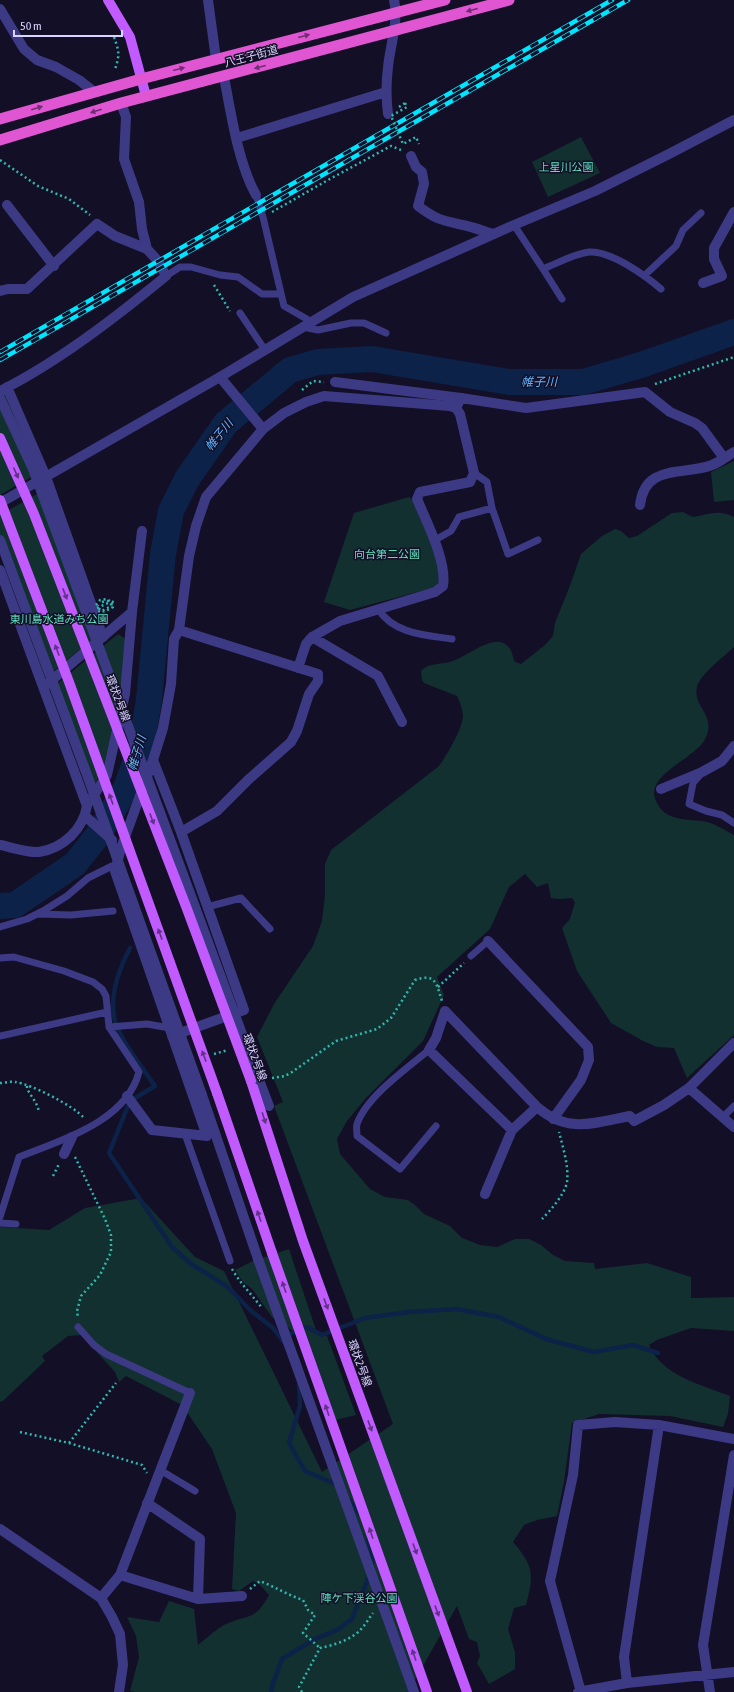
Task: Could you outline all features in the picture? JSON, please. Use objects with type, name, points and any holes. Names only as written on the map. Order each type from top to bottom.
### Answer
[{"type":"highway","name":"八王子街道","points":[[0,119],[141,78],[445,0]]},
{"type":"highway","name":"八王子街道","points":[[0,140],[146,96],[224,77],[393,30],[509,0]]},
{"type":"main road","points":[[108,0],[130,37],[146,96]]},
{"type":"main road","name":"環状2号線","points":[[0,438],[34,514],[255,1080],[304,1241],[467,1692]]},
{"type":"main road","points":[[0,502],[72,689],[218,1093],[272,1253],[427,1692]]},
{"type":"street","points":[[208,0],[216,59]]},
{"type":"street","points":[[388,114],[386,92],[396,12],[394,0]]},
{"type":"street","points":[[0,9],[24,49],[37,60],[56,67],[79,80],[93,92]]},
{"type":"street","points":[[224,77],[236,138],[251,187],[256,195]]},
{"type":"street","points":[[236,138],[386,92]]},
{"type":"street","points":[[121,103],[126,117],[124,159],[139,202],[142,229],[147,249]]},
{"type":"street","points":[[0,502],[220,377],[353,298],[493,234],[595,191],[734,120]]},
{"type":"street","points":[[408,154],[416,167],[422,172],[424,184],[418,206],[431,216],[446,223],[463,225],[493,234]]},
{"type":"street","points":[[4,206],[54,266]]},
{"type":"street","points":[[703,283],[722,276],[714,259],[714,248],[734,212]]},
{"type":"street","points":[[0,292],[8,288],[27,289],[54,266],[97,224],[115,236],[147,249],[158,261],[166,276],[136,300],[59,356],[4,389],[46,477],[103,637]]},
{"type":"street","points":[[220,377],[263,429]]},
{"type":"street","points":[[335,382],[526,408],[645,392],[670,412],[696,423],[702,428],[724,458]]},
{"type":"street","points":[[130,1100],[152,1130],[207,1136],[115,871],[117,844],[153,760],[163,728],[171,684],[174,639],[179,630],[189,556],[196,526],[206,497],[263,429],[284,413],[306,402],[324,396],[450,406],[456,408],[460,414],[474,472],[470,482],[420,492],[417,499],[435,540],[444,577],[443,586],[435,592],[340,621],[312,637],[306,644],[298,668]]},
{"type":"street","points":[[0,398],[33,469],[255,1080],[269,1106]]},
{"type":"street","points":[[456,408],[461,398]]},
{"type":"street","points":[[640,505],[641,494],[647,485],[657,476],[712,465],[734,452]]},
{"type":"street","points":[[0,845],[38,852],[55,848],[66,841],[79,827],[107,775],[125,694],[132,612],[142,531]]},
{"type":"street","points":[[0,540],[90,783],[202,1095],[258,1259],[414,1692]]},
{"type":"street","points":[[0,570],[87,813],[117,844]]},
{"type":"street","points":[[43,687],[132,612]]},
{"type":"street","points":[[179,630],[318,674],[318,682],[309,694],[292,742],[248,780],[217,811],[181,832]]},
{"type":"street","points":[[312,637],[378,676],[402,722]]},
{"type":"street","points":[[661,789],[702,772],[722,761],[734,746]]},
{"type":"street","points":[[153,760],[181,832],[244,1010],[171,1032]]},
{"type":"street","points":[[488,941],[588,1047],[589,1060],[581,1080],[555,1120]]},
{"type":"street","points":[[512,1130],[429,1050],[436,1038],[445,1011],[537,1107],[555,1120],[582,1125],[630,1116],[634,1121],[664,1105],[689,1088],[734,1043]]},
{"type":"street","points":[[689,1088],[724,1116],[734,1127]]},
{"type":"street","points":[[485,1194],[512,1130],[537,1107]]},
{"type":"street","points":[[64,1154],[72,1137]]},
{"type":"street","points":[[101,1598],[120,1575],[190,1393]]},
{"type":"street","points":[[734,1439],[659,1425],[615,1422],[578,1425],[573,1475],[550,1581],[580,1692],[627,1683],[734,1672]]},
{"type":"street","points":[[627,1683],[624,1657],[659,1425]]},
{"type":"street","points":[[710,1692],[703,1645],[734,1455]]},
{"type":"street","points":[[147,1503],[200,1539],[198,1599]]},
{"type":"street","points":[[0,1529],[101,1598],[120,1634],[123,1665],[119,1692]]},
{"type":"street","points":[[120,1575],[198,1599],[242,1596]]},
{"type":"lane","points":[[256,195],[263,217],[284,306],[318,330],[351,323],[364,323],[386,333]]},
{"type":"lane","points":[[645,275],[676,246],[683,230],[701,213]]},
{"type":"lane","points":[[514,225],[562,299]]},
{"type":"lane","points":[[543,269],[575,255],[590,252],[612,258],[645,275],[661,289]]},
{"type":"lane","points":[[166,276],[180,267],[191,267],[220,275],[238,277],[262,294],[281,294]]},
{"type":"lane","points":[[240,313],[265,350]]},
{"type":"lane","points":[[474,472],[487,482],[492,508],[508,554],[538,540]]},
{"type":"lane","points":[[435,540],[451,532],[459,517],[492,508]]},
{"type":"lane","points":[[378,609],[384,619],[396,626],[414,633],[452,639]]},
{"type":"lane","points":[[702,772],[693,783],[689,804],[706,811],[722,814],[734,823]]},
{"type":"lane","points":[[0,927],[37,914],[67,896],[88,878],[112,866],[116,866]]},
{"type":"lane","points":[[207,907],[242,898],[270,929]]},
{"type":"lane","points":[[37,914],[71,915],[113,911]]},
{"type":"lane","points":[[471,956],[488,941]]},
{"type":"lane","points":[[0,958],[14,957],[32,961],[93,982],[102,989],[106,996],[107,1012],[111,1027],[139,1072],[130,1100],[72,1137],[19,1157],[0,1217]]},
{"type":"lane","points":[[0,1036],[107,1012]]},
{"type":"lane","points":[[111,1027],[147,1024],[171,1032]]},
{"type":"lane","points":[[429,1050],[399,1074],[372,1099],[357,1124],[357,1136],[400,1169],[436,1126]]},
{"type":"lane","points":[[724,1116],[734,1106]]},
{"type":"lane","points":[[185,1134],[230,1261]]},
{"type":"lane","points":[[0,1223],[16,1224]]},
{"type":"lane","points":[[78,1327],[94,1345],[106,1354],[190,1393]]},
{"type":"lane","points":[[160,1470],[195,1491]]},
{"type":"path","points":[[114,36],[119,49],[119,56],[114,69]]},
{"type":"path","points":[[405,103],[407,107],[391,116],[403,144],[416,137],[419,144]]},
{"type":"path","points":[[263,217],[391,146],[408,154]]},
{"type":"path","points":[[0,160],[38,186],[69,199],[97,221],[97,224]]},
{"type":"path","points":[[645,392],[656,384],[734,357]]},
{"type":"path","points":[[108,603],[110,603],[113,604],[113,608],[102,613],[96,610],[97,602],[107,599],[111,602],[111,606],[102,611],[98,608],[98,605],[106,601],[115,602]]},
{"type":"path","points":[[437,987],[471,956]]},
{"type":"path","points":[[272,1078],[285,1076],[336,1042],[377,1029],[391,1018],[414,980],[423,977],[431,978],[436,981],[445,1011]]},
{"type":"path","points":[[0,1083],[15,1082],[50,1096],[70,1107],[82,1116],[89,1127]]},
{"type":"path","points":[[27,1086],[27,1089],[39,1111]]},
{"type":"path","points":[[542,1219],[553,1208],[567,1184],[566,1161],[555,1120]]},
{"type":"path","points":[[72,1137],[72,1145],[75,1156],[111,1235],[110,1252],[100,1275],[81,1296],[77,1311],[78,1327]]},
{"type":"path","points":[[230,1261],[232,1270],[239,1281],[266,1313]]},
{"type":"path","points":[[69,1443],[116,1383]]},
{"type":"path","points":[[20,1432],[69,1443],[142,1465],[155,1483]]},
{"type":"path","points":[[242,1596],[260,1581],[303,1600],[308,1610],[315,1615],[303,1633],[320,1648]]},
{"type":"path","points":[[299,1687],[302,1692]]},
{"type":"green space","name":"上星川公園","points":[[581,137],[600,173],[548,197],[532,162]]},
{"type":"green space","points":[[7,394],[40,472],[0,495],[0,397]]},
{"type":"green space","points":[[734,461],[734,500],[714,502],[711,472]]},
{"type":"green space","name":"東川島水道みち公園","points":[[46,489],[100,633],[45,678],[0,552],[0,515]]},
{"type":"green space","name":"向台第二公園","points":[[409,497],[413,500],[422,519],[436,557],[439,569],[439,580],[436,587],[350,610],[324,602],[354,513]]},
{"type":"green space","name":"陣ケ下渓谷公園","points":[[683,512],[693,517],[724,513],[734,517],[734,647],[707,671],[697,687],[696,694],[698,701],[709,725],[704,741],[698,748],[671,768],[663,776],[657,784],[654,792],[656,801],[665,813],[678,818],[710,823],[734,835],[734,1035],[687,1078],[674,1048],[657,1047],[611,1023],[577,971],[562,928],[570,919],[575,902],[572,898],[551,898],[548,883],[537,887],[525,874],[509,887],[490,929],[437,977],[444,995],[423,1041],[366,1098],[347,1121],[337,1139],[340,1154],[370,1189],[385,1197],[408,1200],[424,1214],[450,1226],[462,1238],[480,1245],[497,1247],[515,1239],[529,1239],[565,1261],[594,1263],[595,1269],[647,1263],[691,1277],[691,1298],[734,1297],[734,1331],[691,1328],[657,1340],[649,1345],[663,1364],[684,1378],[730,1396],[728,1414],[723,1427],[670,1416],[599,1414],[572,1423],[564,1482],[557,1516],[537,1520],[524,1525],[513,1542],[525,1558],[531,1578],[526,1605],[514,1608],[508,1629],[515,1652],[515,1669],[489,1684],[477,1663],[480,1656],[477,1642],[469,1639],[457,1606],[408,1692],[130,1691],[139,1657],[136,1636],[127,1617],[159,1622],[169,1601],[194,1609],[198,1645],[222,1626],[251,1616],[260,1609],[269,1595],[260,1585],[253,1581],[239,1591],[232,1589],[236,1513],[212,1449],[182,1405],[126,1376],[119,1382],[115,1372],[81,1335],[68,1336],[42,1356],[45,1361],[3,1401],[0,1402],[0,1227],[49,1230],[85,1208],[141,1198],[195,1257],[224,1271],[322,1472],[393,1424],[274,1106],[283,1102],[257,1037],[274,1004],[313,946],[322,921],[325,895],[325,864],[331,850],[439,766],[458,734],[463,715],[457,696],[424,683],[422,680],[421,671],[428,666],[461,658],[478,648],[496,642],[504,643],[510,649],[514,661],[521,664],[545,645],[553,636],[555,623],[581,554],[602,536],[615,529],[621,531],[629,538],[637,536],[672,513]]},
{"type":"green space","name":"東川島水道みち公園","points":[[118,634],[126,639],[121,694],[103,768],[91,792],[52,688]]},
{"type":"green space","points":[[289,1249],[316,1330],[307,1325],[292,1331],[285,1324],[272,1317],[252,1289],[243,1282],[235,1270],[253,1261]]},
{"type":"green space","points":[[307,1329],[320,1336],[327,1336],[356,1415],[331,1421],[307,1358],[295,1333]]},
{"type":"waterway","name":"帷子川","points":[[0,906],[15,905],[75,864],[98,835],[126,788],[142,744],[149,699],[163,554],[171,511],[187,479],[226,423],[290,370],[318,362],[372,359],[509,382],[583,382],[641,365],[734,332]]},
{"type":"waterway","points":[[130,948],[116,981],[113,999],[114,1017],[125,1042],[155,1086],[130,1101],[109,1153],[172,1247],[190,1263],[228,1287],[250,1310],[273,1328],[286,1345]]},
{"type":"waterway","points":[[285,1336],[307,1327],[322,1335],[365,1318],[408,1312],[457,1309],[499,1317],[546,1339],[594,1352],[633,1345],[658,1353]]},
{"type":"waterway","points":[[299,1384],[300,1406],[289,1443],[305,1471],[338,1485]]},
{"type":"waterway","points":[[348,1499],[361,1515]]},
{"type":"waterway","points":[[368,1539],[373,1557],[371,1567]]},
{"type":"waterway","points":[[272,1692],[271,1689],[282,1659],[315,1639],[337,1630],[352,1619],[369,1576]]},
{"type":"railway","points":[[0,352],[612,0]]},
{"type":"railway","points":[[0,360],[628,0]]}]
